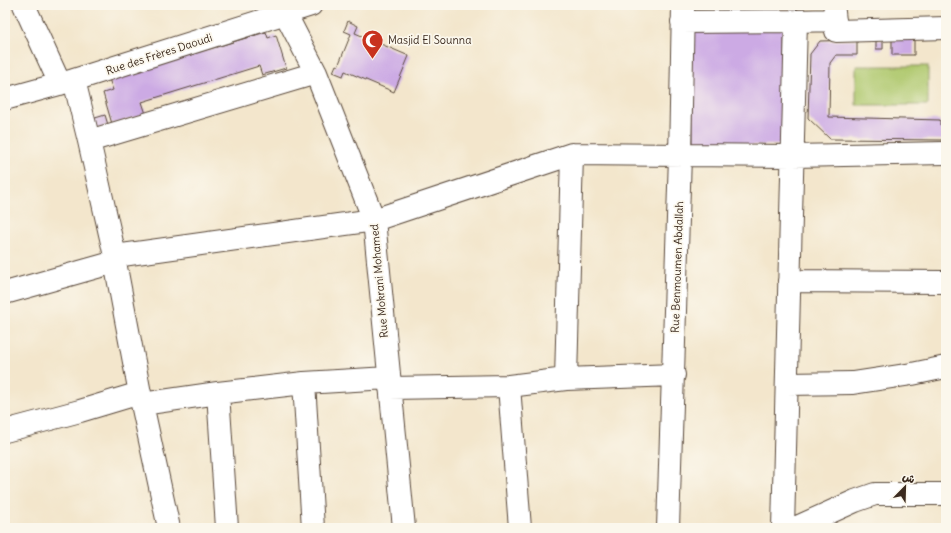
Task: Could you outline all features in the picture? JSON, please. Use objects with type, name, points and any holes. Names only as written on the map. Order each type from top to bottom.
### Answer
[{"type":"street","points":[[24,5],[67,82],[89,141],[115,259],[141,398],[169,528]]},
{"type":"street","name":"Rue des Frères Daoudi","points":[[5,100],[67,82],[283,9],[311,5]]},
{"type":"street","name":"Rue Mokrani Mohamed","points":[[283,9],[316,73],[374,220],[404,528]]},
{"type":"street","points":[[682,13],[796,21],[834,13],[836,31],[946,28]]},
{"type":"street","name":"Rue Benmoumen Abdallah","points":[[668,528],[680,156],[682,13]]},
{"type":"street","points":[[782,528],[796,21]]},
{"type":"street","points":[[89,141],[316,73]]},
{"type":"street","points":[[5,293],[115,259],[374,220],[572,154],[793,156],[946,153]]},
{"type":"street","points":[[566,379],[572,154]]},
{"type":"street","points":[[789,281],[946,282]]},
{"type":"street","points":[[787,384],[853,383],[946,367]]},
{"type":"street","points":[[5,431],[80,411],[141,398],[218,393],[304,383],[389,383],[510,386],[566,379],[674,375]]},
{"type":"street","points":[[304,383],[313,528]]},
{"type":"street","points":[[510,386],[520,528]]},
{"type":"street","points":[[218,393],[228,528]]},
{"type":"street","points":[[795,528],[855,501],[875,494],[946,494]]},
{"type":"green space","points":[[856,66],[928,66],[928,105],[856,105]]},
{"type":"building","name":"Masjid El Sounna","points":[[348,21],[358,26],[355,33],[409,56],[394,92],[345,71],[343,76],[333,72],[336,65],[338,66],[351,34],[344,31]]},
{"type":"building","points":[[691,27],[784,27],[785,145],[692,145]]},
{"type":"building","points":[[266,32],[268,38],[276,35],[286,68],[262,75],[259,66],[142,102],[146,114],[112,124],[103,93],[113,90],[109,79]]},
{"type":"building","points":[[892,39],[914,39],[914,55],[892,55]]},
{"type":"building","points":[[857,40],[857,55],[836,55],[830,63],[829,117],[940,120],[940,125],[946,125],[946,140],[830,139],[808,118],[810,54],[820,41]]},
{"type":"building","points":[[883,40],[883,49],[876,49],[876,41]]},
{"type":"building","points":[[105,115],[108,125],[95,129],[92,119]]},
{"type":"place","name":"Masjid El Sounna","points":[[373,60]]}]
